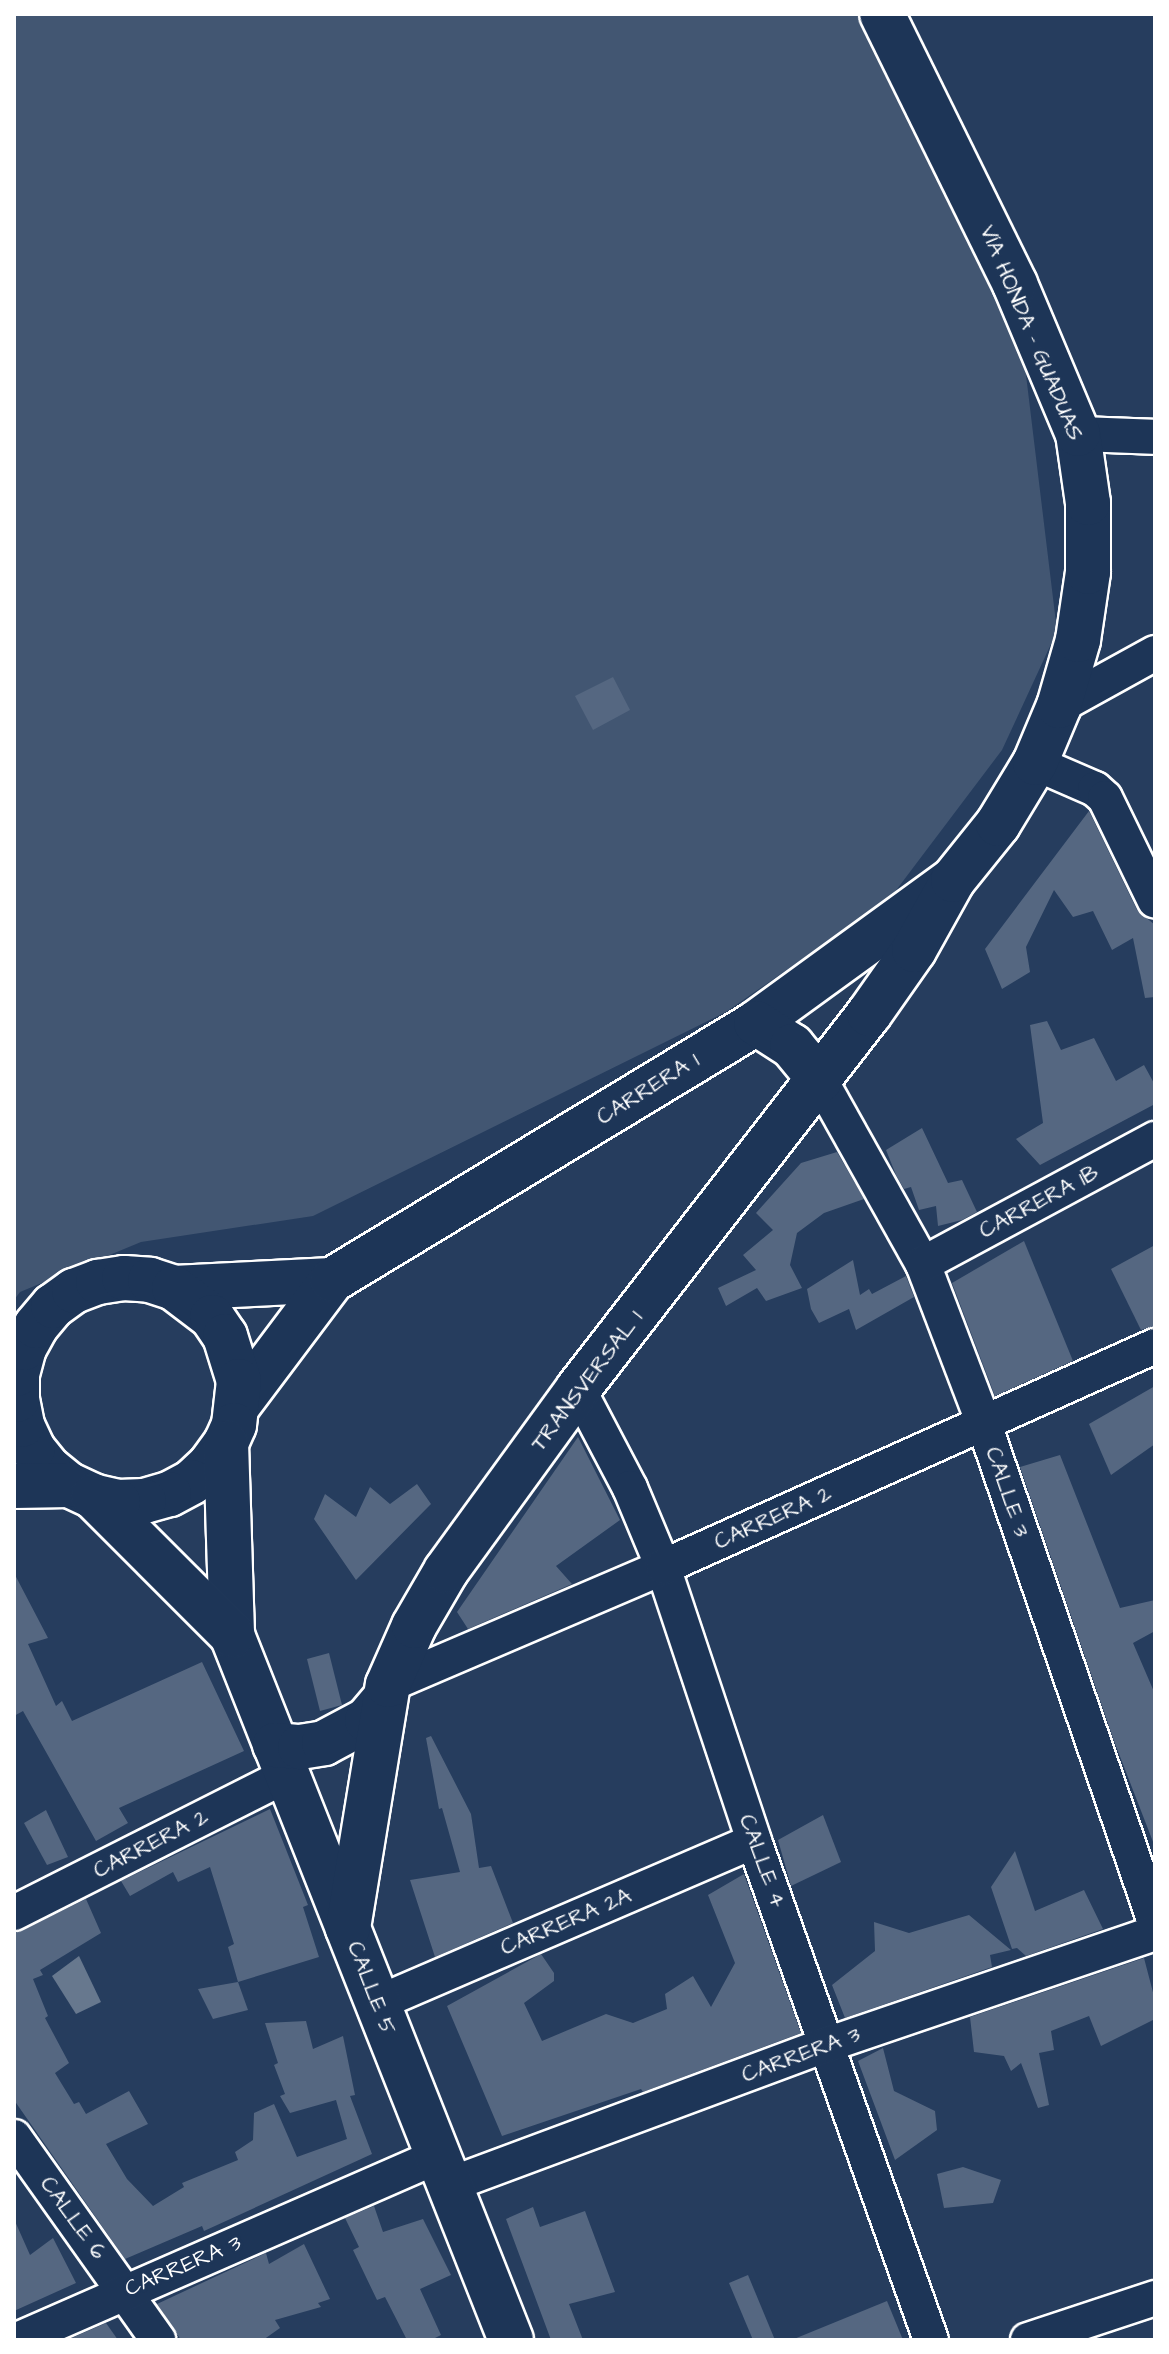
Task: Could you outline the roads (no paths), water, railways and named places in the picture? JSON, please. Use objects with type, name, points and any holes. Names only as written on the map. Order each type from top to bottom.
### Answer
[{"type":"main road","name":"VÍA HONDA - GUADUAS","points":[[882,14],[1015,284],[1078,434],[1088,503],[1088,572],[1078,640],[1059,706],[1035,763],[998,824],[953,880]]},
{"type":"main road","name":"CARRERA 1","points":[[232,1424],[332,1280],[756,1023],[953,880]]},
{"type":"main road","name":"TRANSVERSAL 1","points":[[281,1760],[300,1747],[324,1743],[347,1734],[367,1720],[386,1693],[414,1626],[446,1571],[578,1389],[820,1080],[914,950],[953,880]]},
{"type":"main road","points":[[756,1023],[792,1046],[820,1080]]},
{"type":"main road","points":[[14,1486],[81,1491],[118,1502],[144,1501],[169,1494],[192,1482],[211,1464],[232,1424],[239,1381],[225,1336],[212,1317],[174,1288],[150,1280],[124,1278],[98,1282],[74,1291],[53,1306],[36,1326],[19,1355],[17,1374],[22,1425],[41,1459],[81,1491]]},
{"type":"main road","name":"CARRERA 1","points":[[174,1288],[332,1280]]},
{"type":"main road","name":"CALLE 5","points":[[232,1424],[232,1635],[511,2340]]},
{"type":"main road","name":"CALLE 5","points":[[81,1491],[232,1635]]},
{"type":"main road","name":"TRANSVERSAL 1","points":[[348,1928],[386,1693]]},
{"type":"street","points":[[1078,434],[1155,437]]},
{"type":"street","points":[[1059,706],[1155,653]]},
{"type":"street","points":[[1035,763],[1095,789],[1105,798],[1155,901]]},
{"type":"street","name":"CALLE 3","points":[[820,1080],[923,1264],[984,1424],[1155,1922]]},
{"type":"street","name":"CARRERA 1B","points":[[923,1264],[1155,1139]]},
{"type":"street","name":"CARRERA 2","points":[[386,1693],[1155,1346]]},
{"type":"street","name":"CALLE 4","points":[[578,1389],[630,1488],[663,1567],[754,1841],[829,2044],[931,2340]]},
{"type":"street","name":"CARRERA 2","points":[[14,1913],[281,1760]]},
{"type":"street","name":"CARRERA 2A","points":[[378,2003],[754,1841]]},
{"type":"street","name":"CARRERA 3","points":[[17,2340],[125,2291],[444,2170],[1155,1933]]},
{"type":"street","name":"CALLE 6","points":[[14,2137],[158,2340]]},
{"type":"street","points":[[1028,2340],[1155,2298]]}]
